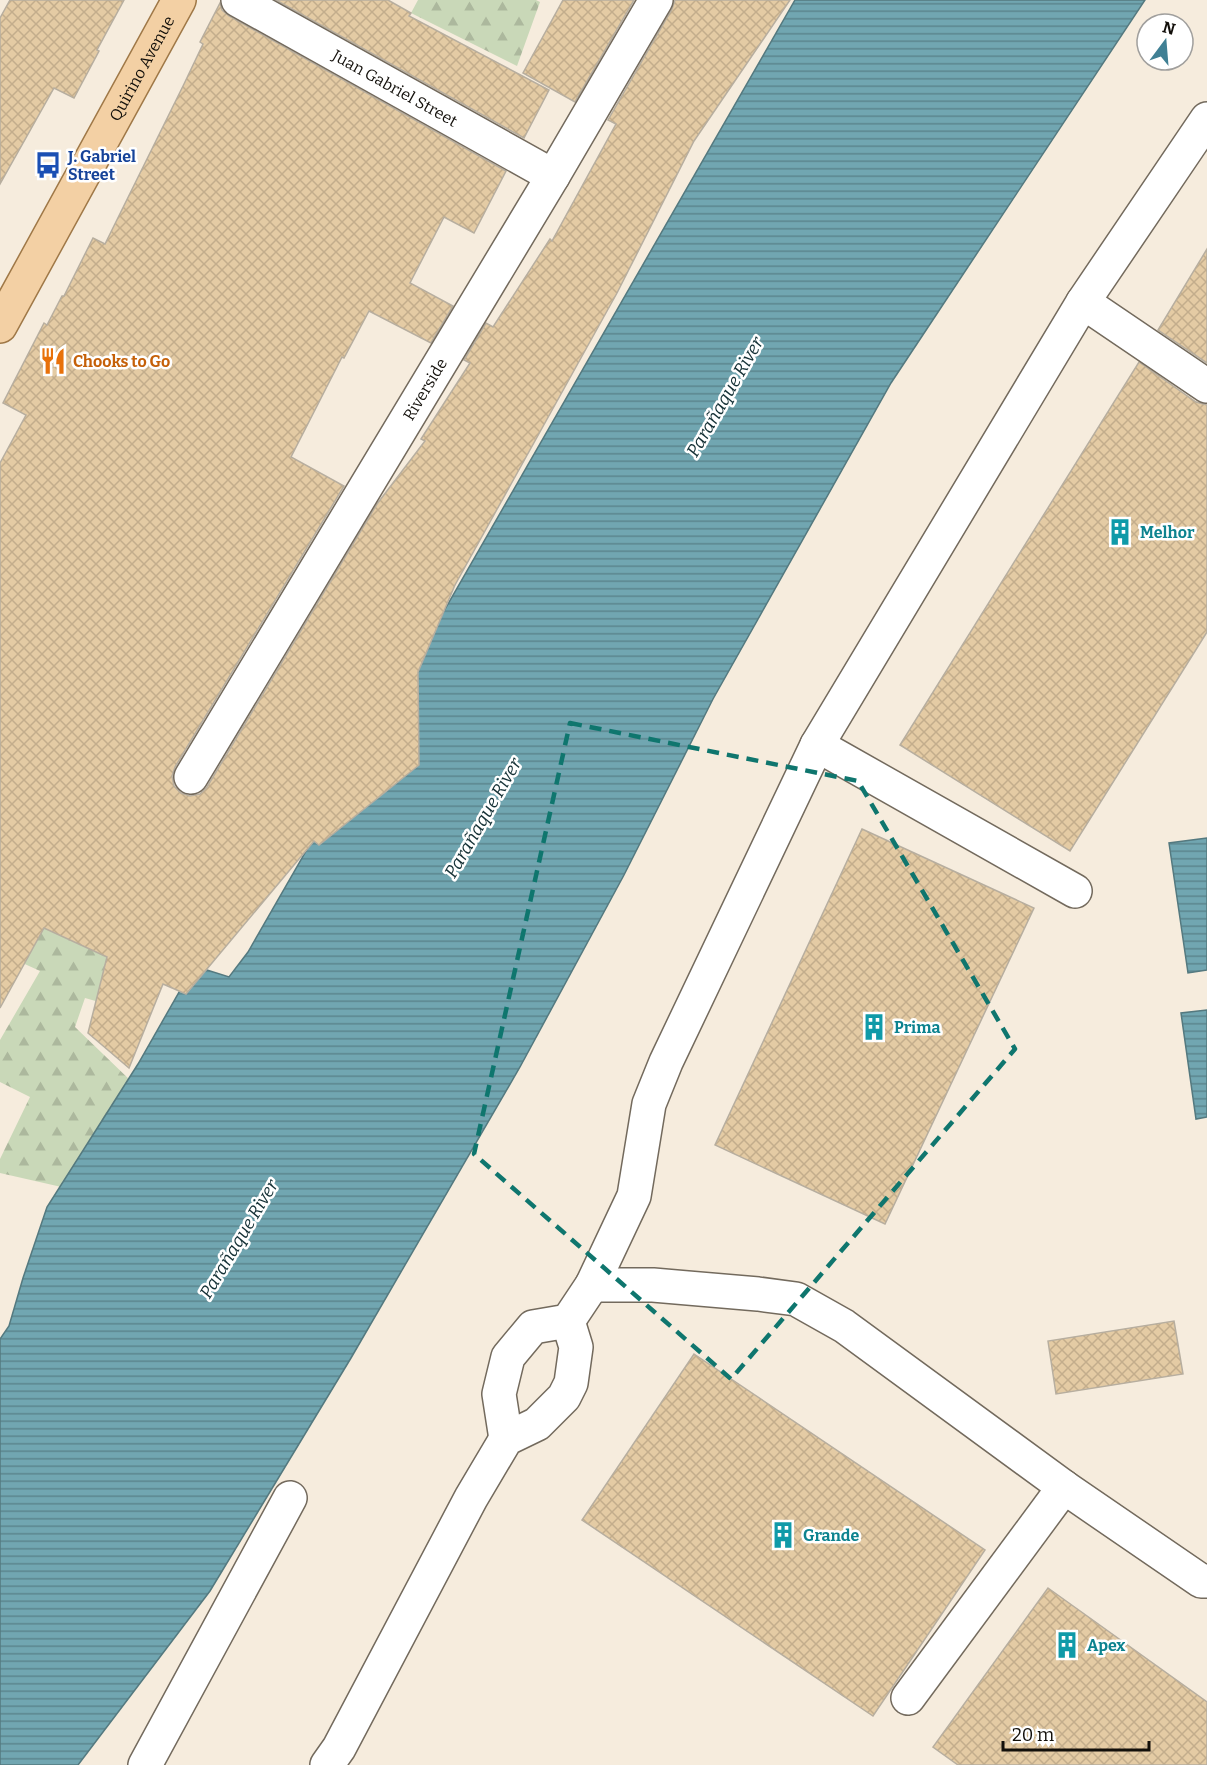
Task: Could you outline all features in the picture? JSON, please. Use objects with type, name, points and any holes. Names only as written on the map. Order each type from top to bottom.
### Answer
[{"type":"main road","name":"Quirino Avenue","points":[[0,326],[179,0]]},
{"type":"street","name":"Juan Gabriel Street","points":[[238,0],[553,176]]},
{"type":"street","name":"Riverside","points":[[191,777],[553,176],[656,0]]},
{"type":"street","points":[[506,1439],[499,1394],[508,1357],[533,1327],[568,1321],[592,1285],[634,1196],[648,1104],[817,745],[1083,302],[1207,119]]},
{"type":"street","points":[[1083,302],[1207,386]]},
{"type":"street","points":[[817,745],[1075,891]]},
{"type":"street","points":[[592,1285],[653,1285],[796,1299],[844,1326],[1064,1486],[1201,1581],[1207,1581]]},
{"type":"street","points":[[327,1765],[339,1748],[471,1498],[506,1439],[537,1424],[564,1397],[571,1383],[576,1347],[568,1321]]},
{"type":"street","points":[[908,1698],[1064,1486]]},
{"type":"street","points":[[145,1765],[290,1498]]},
{"type":"highlighted area","points":[[570,723],[858,781],[1015,1049],[731,1379],[474,1154]]},
{"type":"green space","points":[[418,0],[536,0],[540,2],[517,66],[411,13]]},
{"type":"green space","points":[[27,907],[163,983],[148,1016],[85,998],[75,1027],[132,1082],[79,1191],[0,1173],[0,1159],[30,1097],[0,1082],[0,1040],[40,971],[5,955]]},
{"type":"water","name":"Parañaque River","points":[[795,0],[1145,0],[891,383],[713,699],[624,875],[520,1067],[351,1358],[210,1591],[78,1765],[0,1765],[0,1339],[9,1326],[47,1207],[138,1064],[194,966],[229,977],[248,952]]},
{"type":"water","points":[[1207,838],[1207,970],[1188,973],[1169,843]]},
{"type":"water","points":[[1207,1010],[1207,1117],[1196,1119],[1181,1013]]},
{"type":"building","points":[[10,0],[124,0],[74,98],[54,88],[0,184],[0,18]]},
{"type":"building","points":[[276,0],[388,0],[411,13],[409,16],[549,90],[524,138]]},
{"type":"building","points":[[563,0],[634,0],[575,102],[523,73]]},
{"type":"building","points":[[675,0],[790,0],[694,141],[617,293],[455,585],[418,672],[419,765],[319,845],[314,841],[186,994],[163,984],[129,1068],[88,1033],[107,957],[44,928],[0,1008],[0,463],[26,415],[3,403],[44,323],[47,325],[64,296],[93,238],[105,244],[184,84],[203,44],[200,42],[220,3],[222,10],[229,16],[506,171],[474,233],[444,217],[410,283],[453,306],[431,343],[369,311],[344,358],[342,357],[291,457],[344,486],[175,767],[172,776],[174,786],[181,793],[190,796],[200,794],[207,787],[377,504],[425,441],[421,439],[470,363],[464,360],[486,323],[493,327],[550,239],[552,241],[616,124],[608,120]]},
{"type":"building","points":[[1207,249],[1207,363],[1158,330]]},
{"type":"building","name":"Melhor","points":[[1139,362],[1196,402],[1207,405],[1207,632],[1070,851],[900,745]]},
{"type":"building","name":"Prima","points":[[862,829],[1034,908],[885,1224],[715,1145]]},
{"type":"building","points":[[1174,1321],[1183,1374],[1056,1394],[1048,1341]]},
{"type":"building","name":"Grande","points":[[694,1354],[985,1550],[873,1716],[582,1520]]},
{"type":"building","name":"Apex","points":[[1048,1588],[1207,1702],[1207,1765],[958,1765],[933,1747]]},
{"type":"place","name":"J. Gabriel Street","points":[[48,165]]},
{"type":"place","name":"Chooks to Go","points":[[53,361]]},
{"type":"place","name":"Melhor","points":[[1120,532]]},
{"type":"place","name":"Prima","points":[[874,1027]]},
{"type":"place","name":"Grande","points":[[783,1535]]},
{"type":"place","name":"Apex","points":[[1067,1645]]}]
